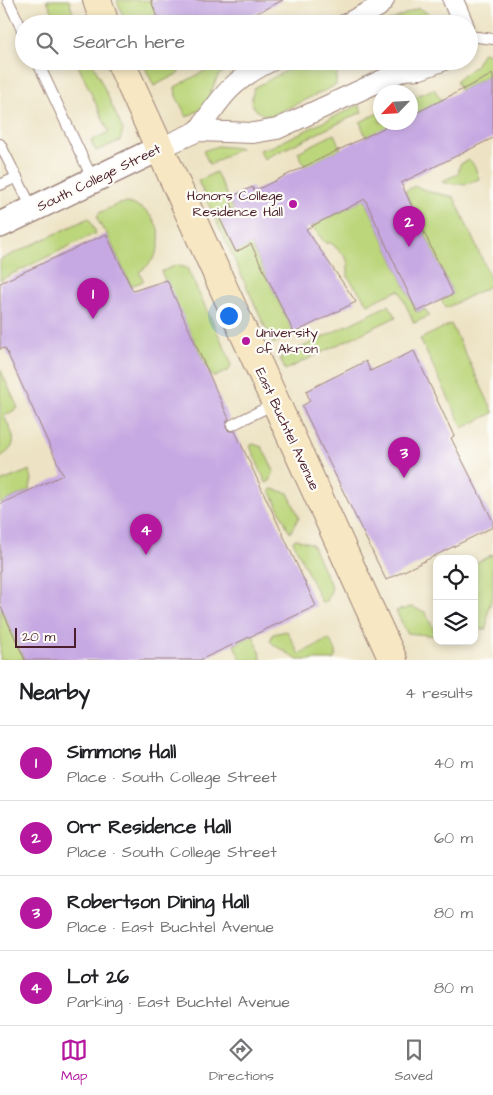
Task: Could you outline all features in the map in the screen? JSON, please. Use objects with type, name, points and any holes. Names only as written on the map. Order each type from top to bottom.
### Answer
[{"type":"main road","points":[[97,0],[102,15]]},
{"type":"main road","name":"East Buchtel Avenue","points":[[124,70],[393,660]]},
{"type":"street","points":[[363,15],[378,7],[384,0]]},
{"type":"street","points":[[453,0],[459,15]]},
{"type":"street","points":[[198,131],[225,92],[252,70]]},
{"type":"street","name":"South College Street","points":[[0,225],[198,131],[253,133],[277,129],[404,70]]},
{"type":"lane","points":[[8,0],[15,15]]},
{"type":"lane","points":[[478,37],[493,39]]},
{"type":"lane","points":[[41,70],[94,180]]},
{"type":"lane","points":[[0,144],[33,210]]},
{"type":"lane","points":[[0,185],[17,177]]},
{"type":"lane","points":[[232,425],[275,403]]},
{"type":"green space","points":[[47,0],[69,0],[73,15],[54,15]]},
{"type":"green space","points":[[117,0],[151,0],[156,15],[123,15]]},
{"type":"green space","points":[[418,8],[429,15],[403,15]]},
{"type":"green space","points":[[483,52],[493,55],[493,74],[460,91],[456,81],[470,70],[478,70],[478,61]]},
{"type":"green space","points":[[80,70],[96,70],[123,130],[120,141],[96,151],[91,141],[109,132]]},
{"type":"green space","points":[[146,70],[178,70],[179,73],[154,86]]},
{"type":"green space","points":[[206,70],[226,70],[218,76],[204,107],[187,117],[176,96],[175,87]]},
{"type":"green space","points":[[287,70],[337,71],[336,85],[273,115],[263,114],[255,109],[251,102],[254,88]]},
{"type":"green space","points":[[434,89],[442,101],[418,113],[418,95]]},
{"type":"green space","points":[[359,105],[362,112],[264,159],[259,150],[271,147]]},
{"type":"green space","points":[[373,116],[373,130],[381,130],[366,137],[360,122]]},
{"type":"green space","points":[[334,134],[341,149],[305,167],[298,152]]},
{"type":"green space","points":[[218,146],[240,148],[210,165],[203,151]]},
{"type":"green space","points":[[470,160],[475,167],[479,179],[466,184],[443,183],[442,181],[458,174],[460,164]]},
{"type":"green space","points":[[216,172],[234,210],[219,217],[235,252],[251,244],[294,333],[273,344],[198,181]]},
{"type":"green space","points":[[415,186],[430,192],[454,197],[492,281],[492,285],[446,308],[441,300],[453,294],[405,191]]},
{"type":"green space","points":[[365,199],[417,312],[425,309],[429,316],[414,323],[399,290],[368,304],[348,277],[348,262],[345,256],[331,243],[325,243],[312,226]]},
{"type":"green space","points":[[126,203],[139,207],[149,214],[155,222],[159,233],[156,254],[149,264],[139,272],[144,281],[131,286],[105,230],[103,230],[97,218],[99,213],[118,204]]},
{"type":"green space","points":[[89,218],[96,233],[0,280],[0,260]]},
{"type":"green space","points":[[176,265],[187,268],[229,357],[231,365],[229,370],[215,377],[211,375],[161,272]]},
{"type":"green space","points":[[389,305],[396,317],[285,370],[280,358]]},
{"type":"green space","points":[[451,324],[493,411],[493,413],[463,428],[420,339]]},
{"type":"green space","points":[[0,369],[18,408],[4,416],[12,434],[13,444],[7,453],[0,457]]},
{"type":"green space","points":[[253,444],[262,447],[274,471],[270,481],[266,483],[250,446]]},
{"type":"green space","points":[[30,470],[32,480],[29,490],[0,504],[0,482]]},
{"type":"green space","points":[[270,490],[288,493],[299,517],[290,533]]},
{"type":"green space","points":[[296,539],[312,544],[332,588],[327,601],[322,603],[293,541]]},
{"type":"green space","points":[[493,554],[493,597],[488,609],[487,629],[478,630],[478,600],[478,562]]},
{"type":"green space","points":[[0,605],[25,660],[0,660]]},
{"type":"green space","points":[[411,607],[425,612],[433,628],[433,636],[407,633],[396,611]]},
{"type":"green space","points":[[287,631],[299,654],[329,639],[336,651],[336,657],[333,660],[297,660],[270,641],[273,634]]},
{"type":"green space","points":[[253,635],[261,660],[241,660],[234,645]]},
{"type":"building","points":[[151,0],[283,0],[253,15],[156,15]]},
{"type":"building","name":"Honors College Residence Hall","points":[[493,74],[493,138],[401,183],[453,294],[417,312],[365,199],[306,229],[356,302],[294,333],[251,244],[236,252],[219,217],[234,210],[229,198],[252,187],[254,191],[380,130],[418,130],[418,112]]},
{"type":"building","points":[[106,234],[133,291],[167,280],[229,419],[226,422],[226,428],[229,431],[235,431],[316,606],[200,660],[25,660],[0,605],[0,504],[63,475],[5,348],[0,349],[0,283]]},
{"type":"building","points":[[414,351],[454,436],[451,438],[493,521],[493,527],[433,555],[433,557],[386,580],[302,406],[310,401],[306,391],[366,361],[370,371]]},
{"type":"place","name":"Honors College Residence Hall","points":[[293,204]]},
{"type":"place","name":"Orr Residence Hall","points":[[409,247]]},
{"type":"place","name":"Simmons Hall","points":[[93,319]]},
{"type":"place","name":"University of Akron","points":[[246,341]]},
{"type":"place","name":"Robertson Dining Hall","points":[[404,478]]},
{"type":"place","name":"Lot 26","points":[[146,555]]}]
